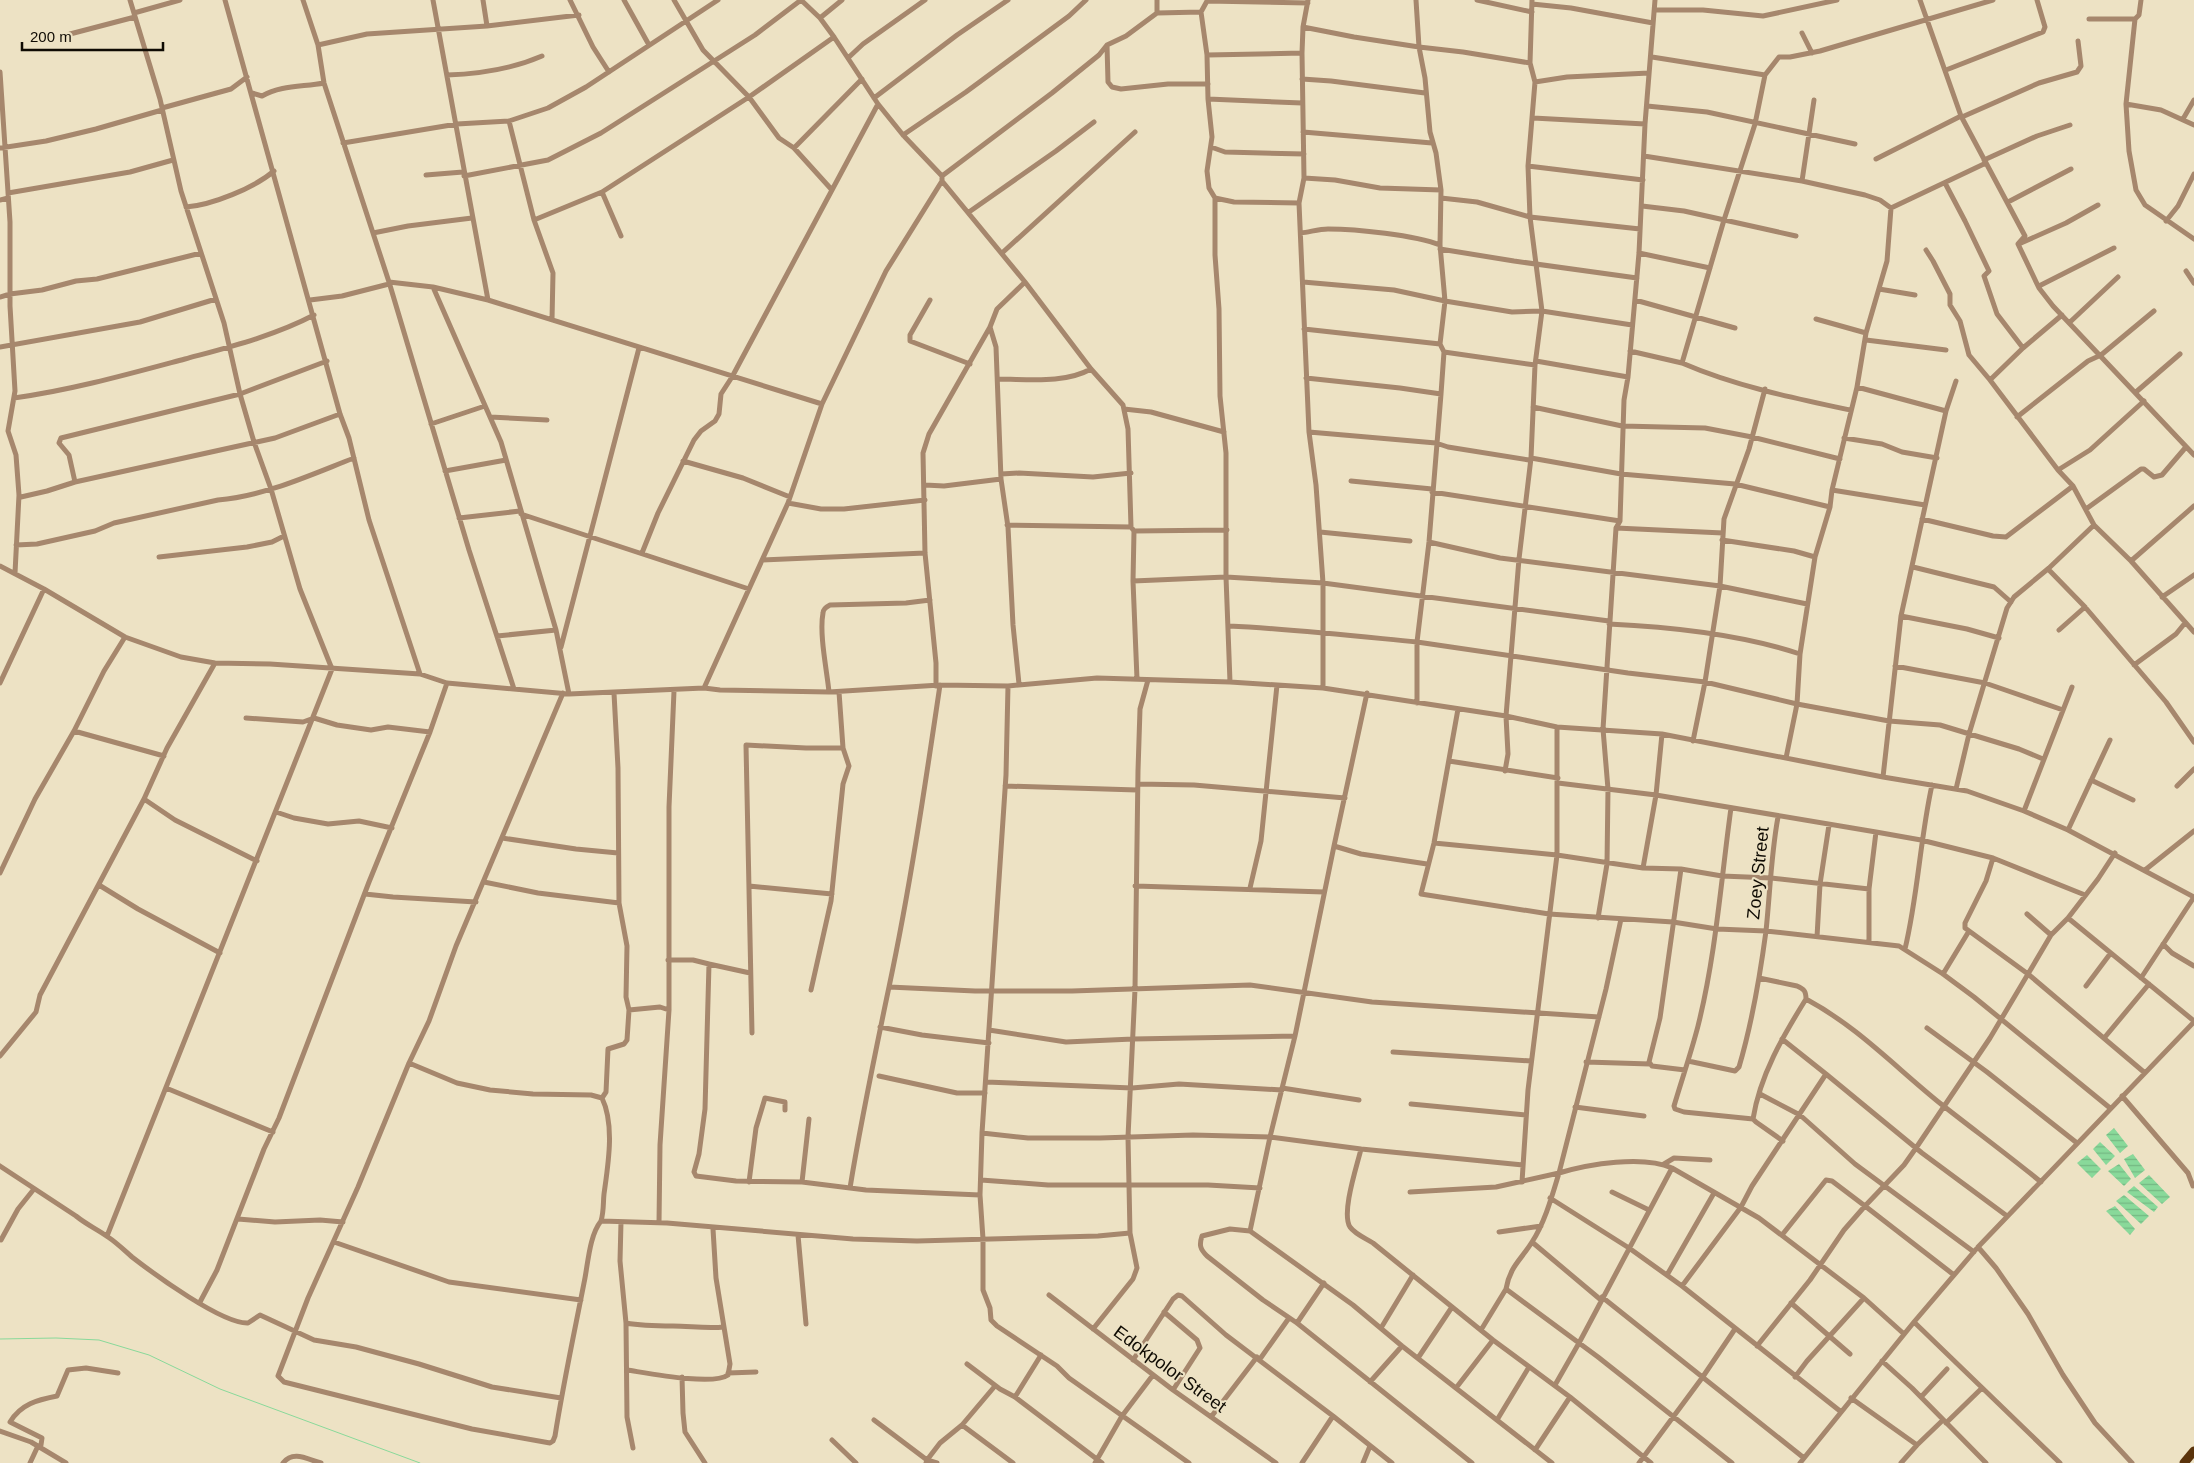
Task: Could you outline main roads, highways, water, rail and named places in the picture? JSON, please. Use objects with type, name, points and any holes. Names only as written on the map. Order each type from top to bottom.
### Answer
[{"type":"highway","points":[[2184,1463],[2194,1451]]},
{"type":"waterway","points":[[0,1339],[56,1338],[99,1340],[149,1355],[220,1389],[420,1463]]}]
